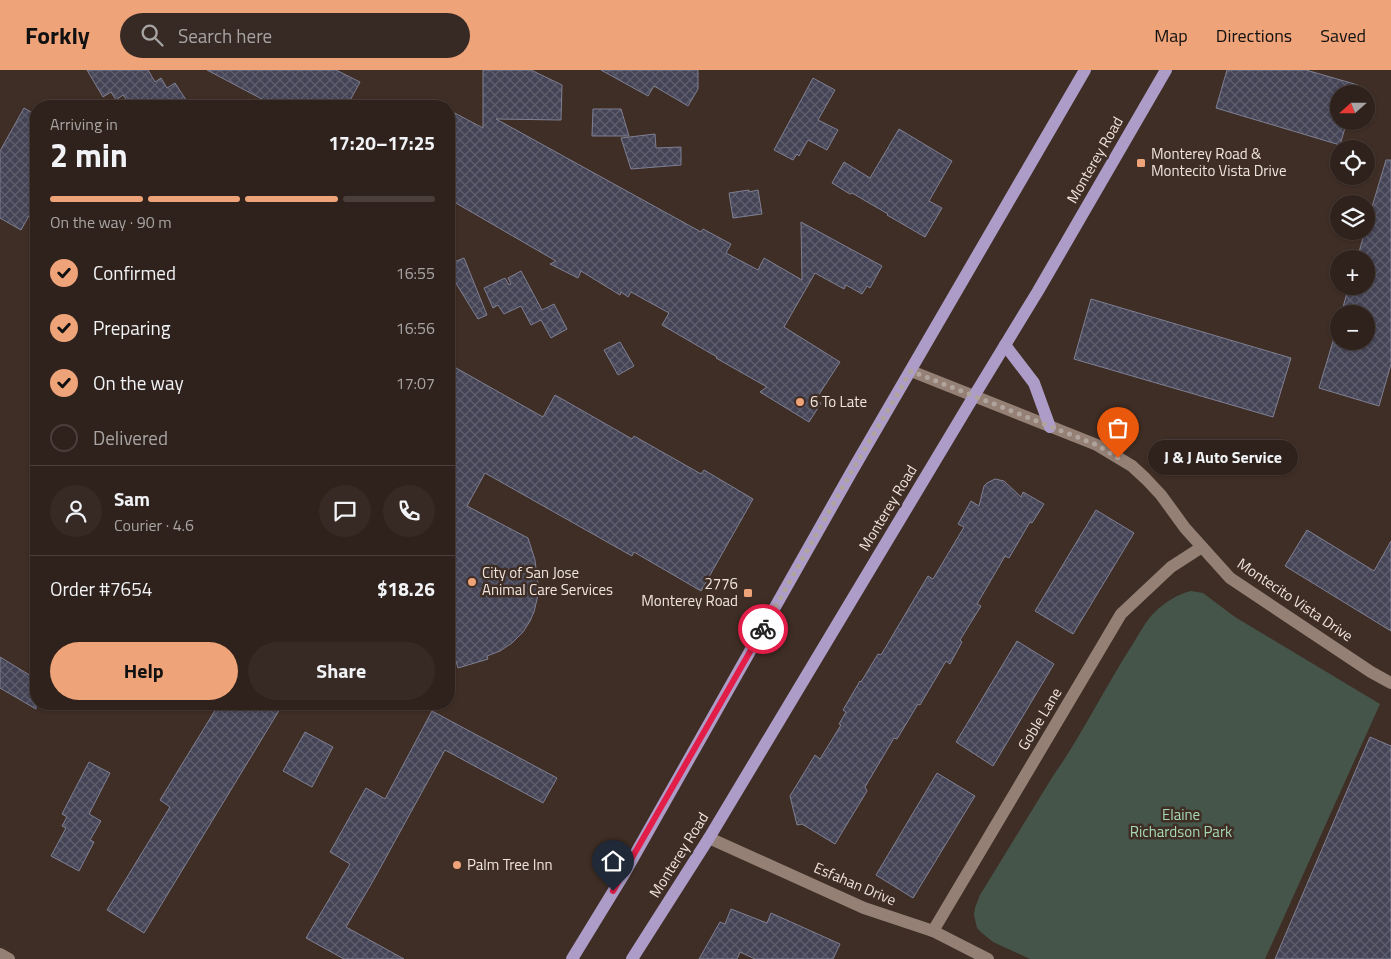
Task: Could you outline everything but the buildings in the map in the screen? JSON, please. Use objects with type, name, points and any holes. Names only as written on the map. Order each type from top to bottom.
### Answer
[{"type":"main road","points":[[572,959],[624,874],[852,471],[1085,70]]},
{"type":"main road","name":"Monterey Road","points":[[632,959],[709,838],[1038,291],[1166,70]]},
{"type":"main road","points":[[1005,345],[1034,383],[1050,427]]},
{"type":"street","name":"Montecito Vista Drive","points":[[911,371],[1097,445],[1132,466],[1151,484],[1185,528],[1230,578],[1371,672],[1391,682]]},
{"type":"street","name":"Goble Lane","points":[[932,931],[1120,614],[1171,567],[1202,547]]},
{"type":"street","name":"Esfahan Drive","points":[[709,838],[864,908],[932,931],[988,959]]},
{"type":"street","points":[[0,954],[9,959]]},
{"type":"green space","name":"Elaine Richardson Park","points":[[1191,591],[1203,593],[1235,617],[1380,704],[1265,959],[1030,959],[993,942],[977,928],[974,915],[980,895],[1074,744],[1145,624],[1167,602]]},
{"type":"way so far","points":[[763,629],[911,371],[1097,445],[1118,458]]},
{"type":"place","name":"Monterey Road & Montecito Vista Drive","points":[[1141,163]]},
{"type":"place","name":"6 To Late","points":[[800,402]]},
{"type":"place","name":"J & J Auto Service","points":[[1118,458]]},
{"type":"place","name":"City of San Jose Animal Care Services","points":[[472,582]]},
{"type":"place","name":"2776 Monterey Road","points":[[748,593]]},
{"type":"place","name":"Palm Tree Inn","points":[[457,865]]},
{"type":"route","points":[[613,891],[763,629]]}]
